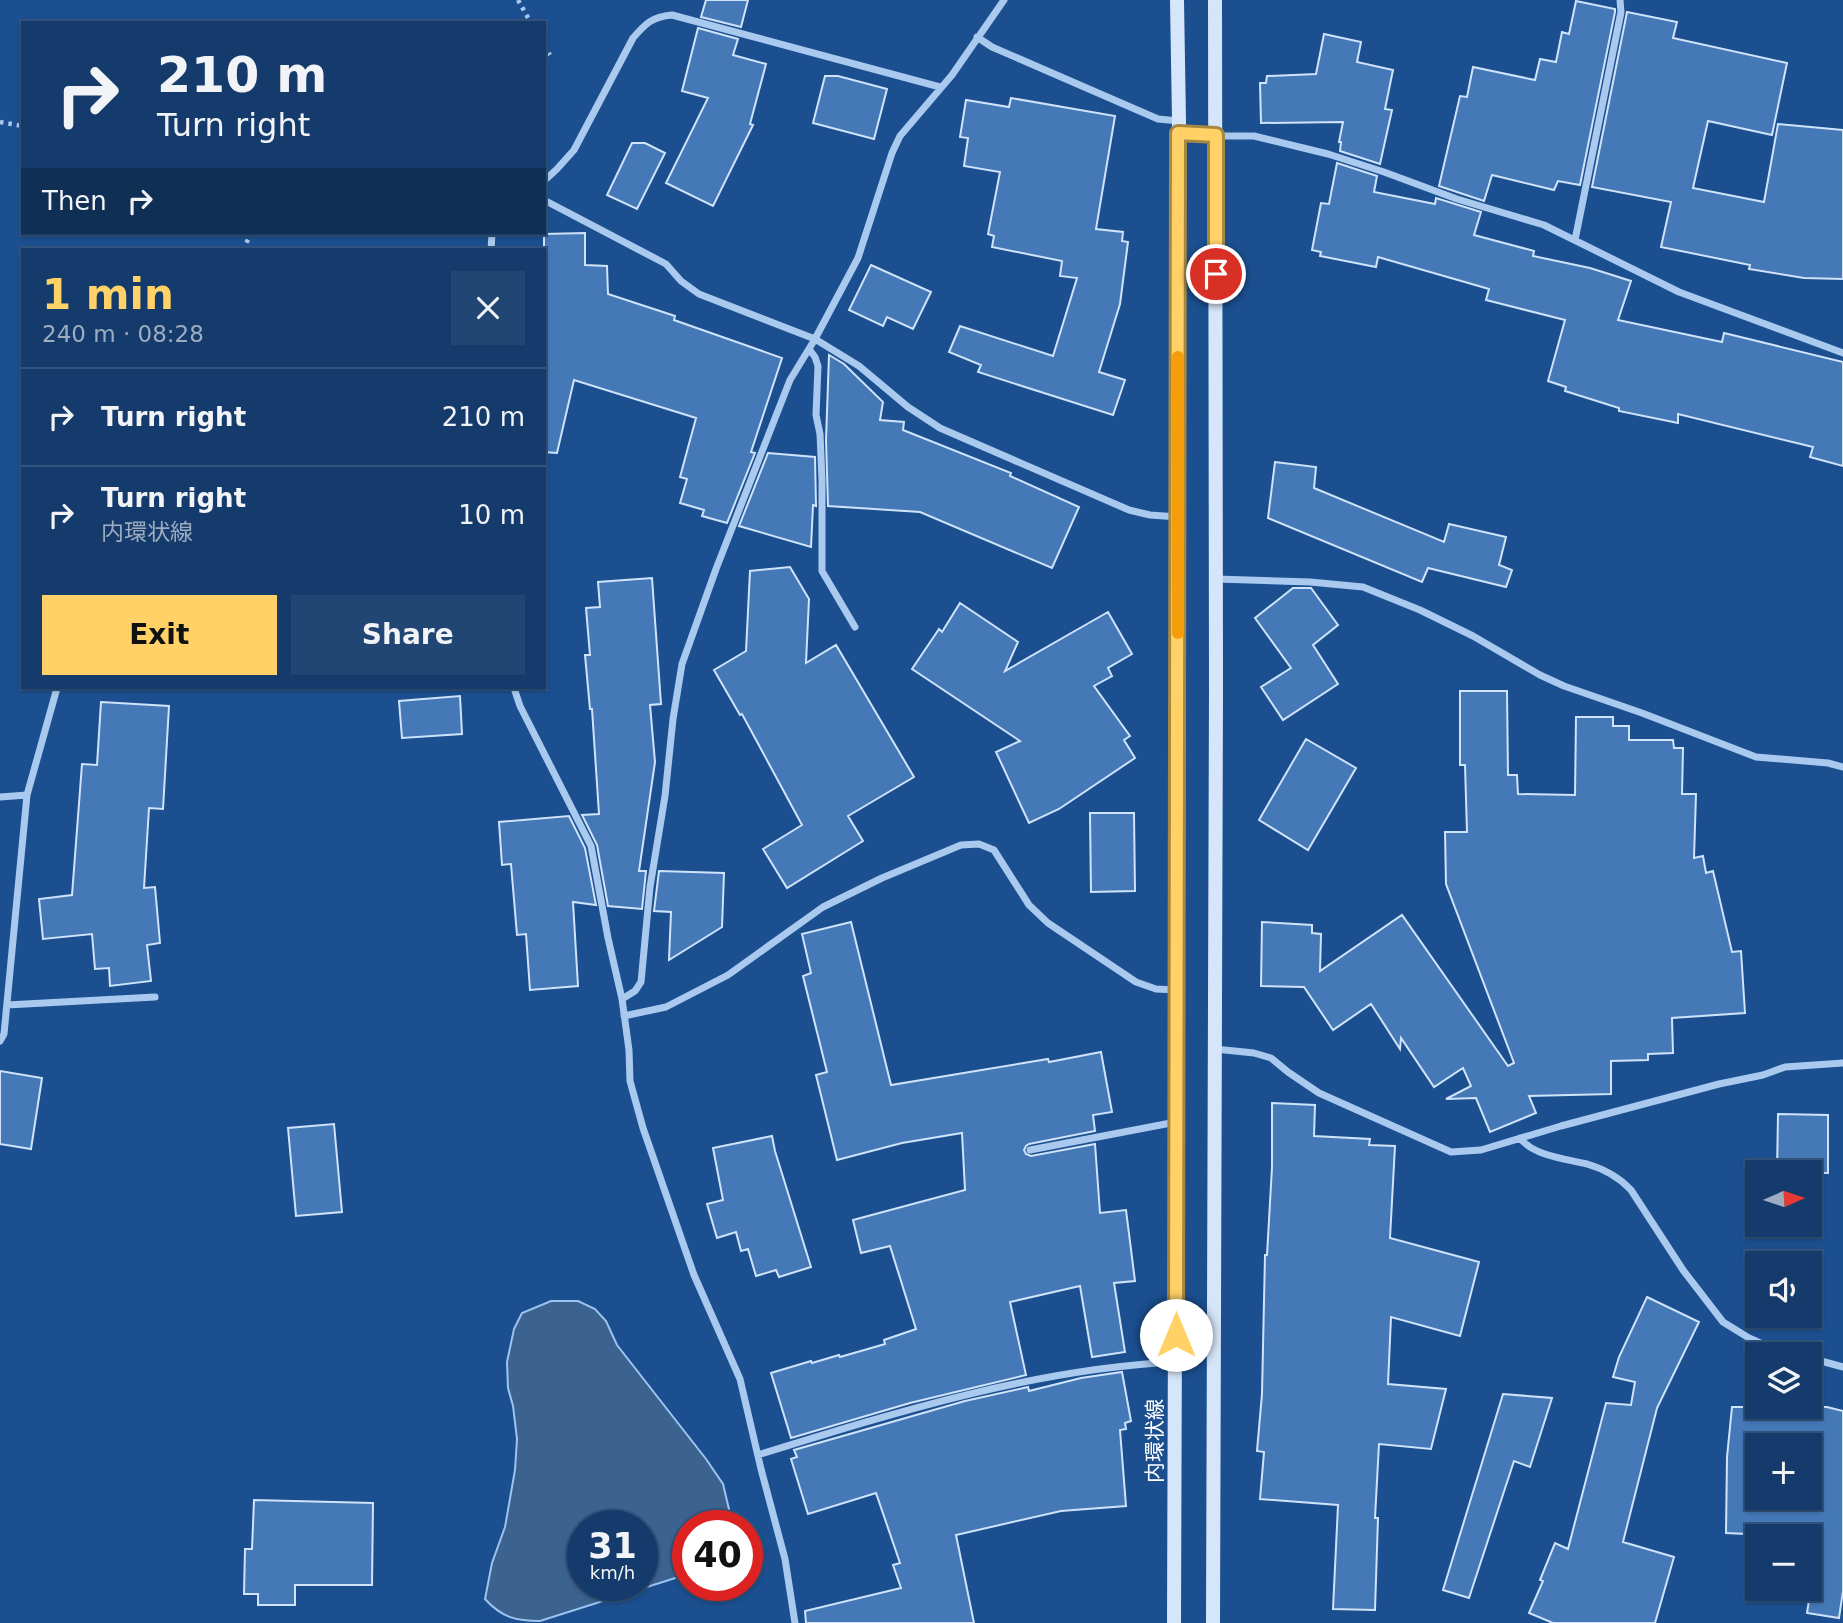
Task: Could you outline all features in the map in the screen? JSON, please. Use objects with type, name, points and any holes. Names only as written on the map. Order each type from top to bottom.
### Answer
[{"type":"street","points":[[622,999],[635,991],[641,982],[650,887],[682,664],[716,569],[790,380],[858,258],[900,136],[952,75],[1004,0]]},
{"type":"street","name":"内環状線","points":[[1174,1623],[1179,127],[1177,0]]},
{"type":"street","points":[[1213,1623],[1215,0]]},
{"type":"street","points":[[1575,240],[1622,12],[1620,0]]},
{"type":"street","points":[[546,179],[558,170],[574,150],[633,37],[659,17],[672,16],[940,88]]},
{"type":"street","points":[[977,37],[992,47],[1179,127],[1216,135],[1254,135],[1328,154],[1457,199],[1544,225],[1679,292],[1843,352]]},
{"type":"street","points":[[546,201],[666,264],[681,281],[699,294],[815,339],[859,366],[908,407],[940,428],[1129,510],[1178,517]]},
{"type":"street","points":[[809,349],[818,366],[816,415],[820,434],[822,480],[822,571],[855,626]]},
{"type":"street","points":[[1216,579],[1310,582],[1363,587],[1420,610],[1473,636],[1564,686],[1756,757],[1828,763],[1843,767]]},
{"type":"street","points":[[0,1041],[4,1034],[27,795],[57,689]]},
{"type":"street","points":[[514,689],[520,706],[591,846],[622,999],[630,1081],[643,1128],[694,1275],[740,1379],[785,1559],[795,1623]]},
{"type":"street","points":[[0,797],[27,795]]},
{"type":"street","points":[[624,1016],[666,1007],[728,975],[823,907],[882,878],[961,845],[979,844],[994,850],[1029,905],[1048,923],[1136,982],[1156,989],[1177,990]]},
{"type":"street","points":[[7,1005],[155,997]]},
{"type":"street","points":[[1215,1049],[1254,1053],[1270,1058],[1319,1093],[1451,1152],[1481,1150],[1785,1067],[1843,1063]]},
{"type":"street","points":[[1030,1150],[1176,1122]]},
{"type":"street","points":[[1520,1138],[1524,1144],[1550,1156],[1590,1165],[1622,1181],[1631,1190],[1683,1270],[1723,1322],[1760,1342]]},
{"type":"street","points":[[1822,1361],[1843,1367]]},
{"type":"street","points":[[758,1455],[821,1435],[1007,1385],[1151,1363],[1176,1362]]},
{"type":"path","points":[[518,0],[530,21]]},
{"type":"path","points":[[546,49],[550,55]]},
{"type":"path","points":[[0,122],[21,126]]},
{"type":"water","points":[[551,1301],[578,1301],[595,1309],[606,1321],[617,1345],[723,1484],[729,1510],[672,1510],[672,1579],[658,1584],[658,1510],[567,1510],[567,1601],[603,1601],[540,1621],[510,1617],[485,1599],[492,1563],[505,1527],[515,1470],[517,1439],[508,1388],[507,1362],[514,1329],[522,1313]]},
{"type":"building","points":[[706,0],[748,0],[741,27],[701,17]]},
{"type":"building","points":[[1576,1],[1615,9],[1580,185],[1558,181],[1554,190],[1492,175],[1484,201],[1439,186],[1460,96],[1467,97],[1473,67],[1535,80],[1540,59],[1556,62],[1562,32],[1569,34]]},
{"type":"building","points":[[1627,12],[1677,22],[1673,38],[1787,63],[1772,135],[1708,121],[1693,188],[1764,202],[1778,124],[1843,130],[1843,279],[1804,278],[1749,269],[1750,265],[1661,247],[1671,202],[1592,187]]},
{"type":"building","points":[[698,28],[738,39],[733,55],[766,64],[750,124],[753,125],[713,206],[666,183],[708,98],[682,91]]},
{"type":"building","points":[[1324,34],[1361,42],[1357,62],[1393,70],[1385,109],[1392,110],[1380,164],[1340,151],[1343,122],[1261,123],[1260,83],[1266,83],[1267,76],[1316,74]]},
{"type":"building","points":[[825,76],[838,76],[887,89],[874,139],[813,123]]},
{"type":"building","points":[[1011,98],[1115,116],[1096,229],[1123,232],[1122,241],[1128,242],[1120,304],[1099,372],[1125,380],[1113,415],[978,372],[981,365],[949,352],[960,326],[1053,356],[1077,278],[1060,276],[1062,261],[992,247],[994,236],[988,234],[1000,172],[964,166],[968,138],[960,137],[966,100],[1009,107]]},
{"type":"building","points":[[632,143],[645,143],[665,153],[637,209],[607,195]]},
{"type":"building","points":[[1337,163],[1377,176],[1374,192],[1435,204],[1436,198],[1481,212],[1474,235],[1534,251],[1533,256],[1590,268],[1631,281],[1618,320],[1722,342],[1724,333],[1843,362],[1843,466],[1810,457],[1813,447],[1678,414],[1678,423],[1619,411],[1619,408],[1565,391],[1566,387],[1548,381],[1565,320],[1486,300],[1489,289],[1378,257],[1376,267],[1320,256],[1321,252],[1312,250],[1321,203],[1329,204]]},
{"type":"building","points":[[585,233],[585,265],[607,266],[608,294],[675,316],[674,320],[782,358],[751,452],[755,453],[727,523],[702,516],[704,510],[680,503],[687,479],[680,477],[696,418],[574,380],[557,453],[546,452],[546,234]]},
{"type":"building","points":[[871,265],[931,292],[913,329],[887,317],[883,326],[849,310]]},
{"type":"building","points":[[829,355],[844,364],[883,402],[880,420],[904,422],[903,430],[1011,473],[1010,476],[1079,507],[1052,568],[920,512],[828,506],[826,440]]},
{"type":"building","points":[[768,453],[815,457],[816,506],[813,505],[811,547],[739,526]]},
{"type":"building","points":[[1275,462],[1316,467],[1314,488],[1444,542],[1449,524],[1506,537],[1499,565],[1512,570],[1506,587],[1428,568],[1422,582],[1268,518]]},
{"type":"building","points":[[790,567],[809,599],[806,663],[836,645],[914,777],[848,816],[863,841],[787,888],[763,849],[802,825],[742,714],[740,715],[714,670],[746,651],[750,571]]},
{"type":"building","points":[[652,578],[661,704],[650,705],[655,762],[639,871],[646,871],[642,909],[608,906],[597,845],[582,815],[599,814],[592,709],[585,655],[590,655],[586,608],[600,607],[598,582]]},
{"type":"building","points":[[1293,588],[1311,588],[1338,625],[1313,645],[1338,684],[1283,720],[1261,687],[1291,668],[1255,618]]},
{"type":"building","points":[[960,603],[1018,642],[1005,671],[1108,612],[1132,654],[1108,668],[1112,676],[1094,686],[1130,736],[1124,740],[1135,758],[1059,809],[1029,823],[996,752],[1020,741],[912,669],[939,629],[942,632]]},
{"type":"building","points":[[1460,691],[1507,691],[1508,775],[1517,775],[1518,794],[1575,795],[1576,717],[1613,717],[1613,726],[1629,726],[1629,740],[1673,740],[1674,748],[1683,748],[1682,794],[1696,794],[1694,858],[1703,856],[1706,873],[1713,871],[1732,952],[1741,951],[1745,1013],[1672,1018],[1673,1053],[1648,1054],[1648,1060],[1611,1061],[1611,1094],[1529,1096],[1536,1113],[1490,1132],[1476,1098],[1446,1099],[1471,1086],[1463,1068],[1434,1087],[1401,1038],[1400,1049],[1371,1004],[1333,1030],[1304,987],[1261,986],[1262,922],[1312,925],[1312,933],[1321,934],[1320,971],[1402,915],[1508,1066],[1514,1063],[1446,884],[1445,832],[1467,832],[1465,765],[1460,765]]},
{"type":"building","points":[[460,696],[462,734],[402,738],[399,701]]},
{"type":"building","points":[[101,702],[169,706],[163,809],[149,808],[144,888],[155,887],[160,943],[147,945],[151,981],[110,986],[109,968],[95,969],[92,934],[43,939],[39,899],[72,895],[82,764],[97,765]]},
{"type":"building","points":[[1306,739],[1356,768],[1308,850],[1259,820]]},
{"type":"building","points":[[1090,813],[1134,813],[1135,891],[1091,892]]},
{"type":"building","points":[[569,816],[585,848],[596,905],[573,902],[578,986],[530,990],[526,934],[517,935],[511,864],[502,865],[499,822]]},
{"type":"building","points":[[659,871],[724,873],[722,927],[669,960],[671,912],[654,911]]},
{"type":"building","points":[[851,922],[891,1085],[1101,1052],[1112,1112],[1093,1115],[1095,1131],[1029,1144],[1024,1150],[1031,1156],[1095,1144],[1100,1213],[1126,1210],[1135,1281],[1114,1283],[1125,1352],[1092,1357],[1080,1286],[1010,1302],[1026,1375],[910,1403],[791,1438],[771,1373],[885,1344],[884,1340],[916,1329],[890,1246],[861,1253],[853,1220],[965,1190],[962,1133],[902,1143],[837,1160],[816,1075],[827,1072],[803,976],[811,973],[802,934]]},
{"type":"building","points":[[0,1071],[42,1078],[31,1149],[0,1144]]},
{"type":"building","points":[[1272,1103],[1315,1105],[1314,1136],[1370,1139],[1369,1145],[1395,1146],[1390,1238],[1479,1262],[1460,1336],[1391,1317],[1388,1384],[1446,1389],[1431,1449],[1379,1444],[1375,1518],[1378,1518],[1375,1610],[1333,1609],[1338,1505],[1260,1499],[1264,1452],[1257,1451],[1262,1394],[1265,1255],[1272,1167]]},
{"type":"building","points":[[1778,1114],[1828,1115],[1828,1173],[1822,1173],[1822,1160],[1777,1160]]},
{"type":"building","points":[[334,1124],[342,1212],[296,1216],[288,1128]]},
{"type":"building","points":[[772,1136],[811,1267],[779,1277],[776,1270],[756,1276],[748,1249],[741,1251],[736,1232],[717,1238],[707,1204],[723,1200],[713,1148]]},
{"type":"building","points":[[1647,1297],[1699,1322],[1657,1408],[1623,1542],[1674,1557],[1655,1623],[1553,1623],[1529,1613],[1555,1543],[1568,1549],[1606,1403],[1631,1405],[1635,1382],[1613,1377],[1619,1357]]},
{"type":"building","points":[[1122,1372],[1131,1421],[1125,1423],[1126,1429],[1120,1430],[1126,1506],[1061,1511],[956,1535],[974,1623],[806,1623],[805,1611],[901,1588],[893,1565],[900,1563],[876,1493],[808,1514],[791,1459],[797,1457],[794,1450],[965,1401],[1028,1387],[1029,1391],[1081,1378]]},
{"type":"building","points":[[1503,1394],[1552,1398],[1530,1467],[1514,1461],[1469,1598],[1443,1590]]},
{"type":"building","points":[[1732,1407],[1745,1407],[1745,1419],[1822,1419],[1822,1407],[1843,1411],[1843,1591],[1839,1618],[1807,1613],[1809,1601],[1822,1601],[1822,1524],[1745,1524],[1745,1534],[1726,1533],[1727,1457]]},
{"type":"building","points":[[254,1500],[373,1503],[372,1585],[295,1585],[295,1605],[258,1605],[258,1594],[244,1594],[245,1549],[252,1549]]},
{"type":"slow traffic","points":[[1178,357],[1178,633]]},
{"type":"route","points":[[1176,1335],[1178,133],[1216,135],[1216,274]]}]
